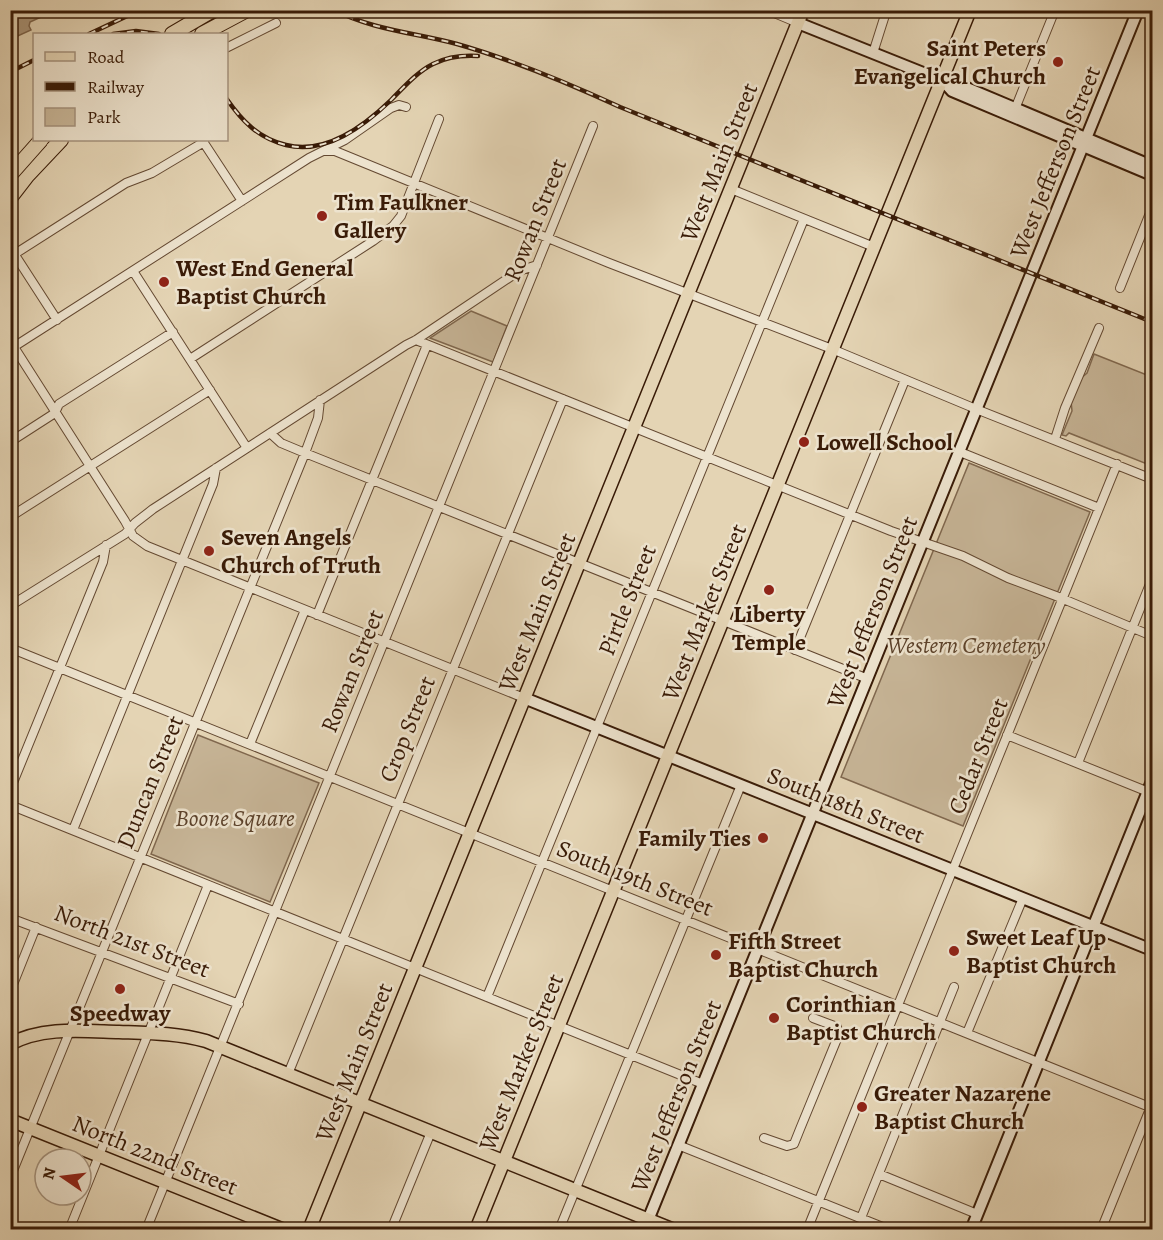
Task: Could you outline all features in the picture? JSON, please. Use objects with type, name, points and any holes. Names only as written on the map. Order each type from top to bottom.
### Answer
[{"type":"highway","points":[[174,33],[213,10]]},
{"type":"highway","points":[[204,33],[247,10]]},
{"type":"highway","points":[[10,175],[40,141]]},
{"type":"highway","points":[[13,195],[58,141]]},
{"type":"main road","name":"West Main Street","points":[[309,1230],[803,10]]},
{"type":"main road","name":"West Market Street","points":[[476,1230],[970,10]]},
{"type":"main road","points":[[10,1044],[37,1034],[70,1030],[186,1035],[576,1189],[646,1224],[674,1230]]},
{"type":"main road","name":"North 22nd Street","points":[[10,1120],[284,1230]]},
{"type":"street","points":[[767,10],[1016,109],[1152,175]]},
{"type":"street","points":[[1016,109],[1054,10]]},
{"type":"street","name":"West Jefferson Street","points":[[646,1224],[1138,10]]},
{"type":"street","points":[[873,52],[886,12]]},
{"type":"street","points":[[228,47],[276,23]]},
{"type":"street","points":[[943,81],[952,91],[1085,143],[1152,166]]},
{"type":"street","points":[[406,107],[399,105],[391,108],[345,140],[242,201],[12,348],[91,466],[129,529],[147,546],[524,698]]},
{"type":"street","points":[[190,359],[384,234],[401,216],[439,119]]},
{"type":"street","name":"Rowan Street","points":[[146,1230],[495,373],[593,126]]},
{"type":"street","points":[[10,165],[57,141]]},
{"type":"street","points":[[57,320],[13,256],[126,183],[152,173],[203,141],[242,201]]},
{"type":"street","points":[[324,151],[335,151],[609,263],[832,349],[1152,479]]},
{"type":"street","points":[[731,189],[874,247]]},
{"type":"street","points":[[1120,288],[1152,208]]},
{"type":"street","name":"Pirtle Street","points":[[487,997],[804,219]]},
{"type":"street","points":[[10,606],[124,534],[153,509],[519,271],[537,265]]},
{"type":"street","points":[[133,271],[247,448]]},
{"type":"street","points":[[1055,439],[1069,398],[1099,327]]},
{"type":"street","points":[[10,442],[55,413],[59,404],[172,332]]},
{"type":"street","points":[[416,340],[850,515],[963,556],[1008,578],[1152,636]]},
{"type":"street","points":[[318,615],[427,345]]},
{"type":"street","points":[[795,650],[905,380]]},
{"type":"street","points":[[10,517],[210,390]]},
{"type":"street","name":"Crop Street","points":[[288,1074],[562,399]]},
{"type":"street","name":"Duncan Street","points":[[10,1178],[305,453],[318,418],[320,400]]},
{"type":"street","points":[[270,433],[281,443],[305,453],[868,679]]},
{"type":"street","points":[[960,452],[1099,508]]},
{"type":"street","name":"Cedar Street","points":[[807,1230],[1117,464]]},
{"type":"street","points":[[73,830],[183,561],[213,484],[216,468]]},
{"type":"street","points":[[10,790],[103,562],[106,545]]},
{"type":"street","points":[[1078,764],[1152,579]]},
{"type":"street","points":[[250,744],[305,610]]},
{"type":"street","name":"South 19th Street","points":[[10,648],[1152,1106]]},
{"type":"street","name":"South 18th Street","points":[[524,698],[1152,950]]},
{"type":"street","points":[[971,1230],[1151,789],[1078,764],[1007,735]]},
{"type":"street","points":[[560,1230],[741,785]]},
{"type":"street","points":[[10,805],[703,1084]]},
{"type":"street","points":[[69,1230],[208,885]]},
{"type":"street","points":[[967,1033],[1023,898]]},
{"type":"street","name":"North 21st Street","points":[[10,918],[239,1004]]},
{"type":"street","points":[[10,992],[36,927]]},
{"type":"street","points":[[861,1218],[954,987]]},
{"type":"street","points":[[764,1138],[787,1146],[794,1144],[839,1034],[837,1027],[813,1018]]},
{"type":"street","points":[[1101,1230],[1152,1106]]},
{"type":"street","points":[[392,1230],[432,1131]]},
{"type":"street","points":[[678,1145],[890,1230]]},
{"type":"street","points":[[879,1174],[977,1214]]},
{"type":"green space","points":[[471,311],[507,326],[493,362],[430,338]]},
{"type":"green space","points":[[1094,354],[1152,377],[1152,466],[1069,433],[1066,436],[1062,435],[1072,411],[1071,401],[1080,379],[1087,373]]},
{"type":"green space","name":"Western Cemetery","points":[[969,463],[1090,512],[963,826],[841,777]]},
{"type":"green space","name":"Boone Square","points":[[198,735],[319,783],[270,902],[151,854]]},
{"type":"shaded area","points":[[10,11],[54,11],[30,22],[31,30],[11,39]]},
{"type":"railway","points":[[91,33],[140,10]]},
{"type":"railway","points":[[334,10],[364,22],[457,44],[519,65],[1152,322]]},
{"type":"railway","points":[[121,33],[136,31],[151,33]]},
{"type":"railway","points":[[228,101],[245,121],[267,138],[286,145],[315,146],[343,136],[369,119],[427,67],[455,57],[478,56]]},
{"type":"railway","points":[[10,72],[33,60]]},
{"type":"place","name":"Saint Peters Evangelical Church","points":[[1058,62]]},
{"type":"place","name":"Tim Faulkner Gallery","points":[[322,216]]},
{"type":"place","name":"West End General Baptist Church","points":[[164,282]]},
{"type":"place","name":"Lowell School","points":[[804,442]]},
{"type":"place","name":"Seven Angels Church of Truth","points":[[209,551]]},
{"type":"place","name":"Liberty Temple","points":[[769,590]]},
{"type":"place","name":"Family Ties","points":[[763,838]]},
{"type":"place","name":"Sweet Leaf Up Baptist Church","points":[[954,951]]},
{"type":"place","name":"Fifth Street Baptist Church","points":[[716,955]]},
{"type":"place","name":"Speedway","points":[[120,989]]},
{"type":"place","name":"Corinthian Baptist Church","points":[[774,1018]]},
{"type":"place","name":"Greater Nazarene Baptist Church","points":[[862,1107]]}]
